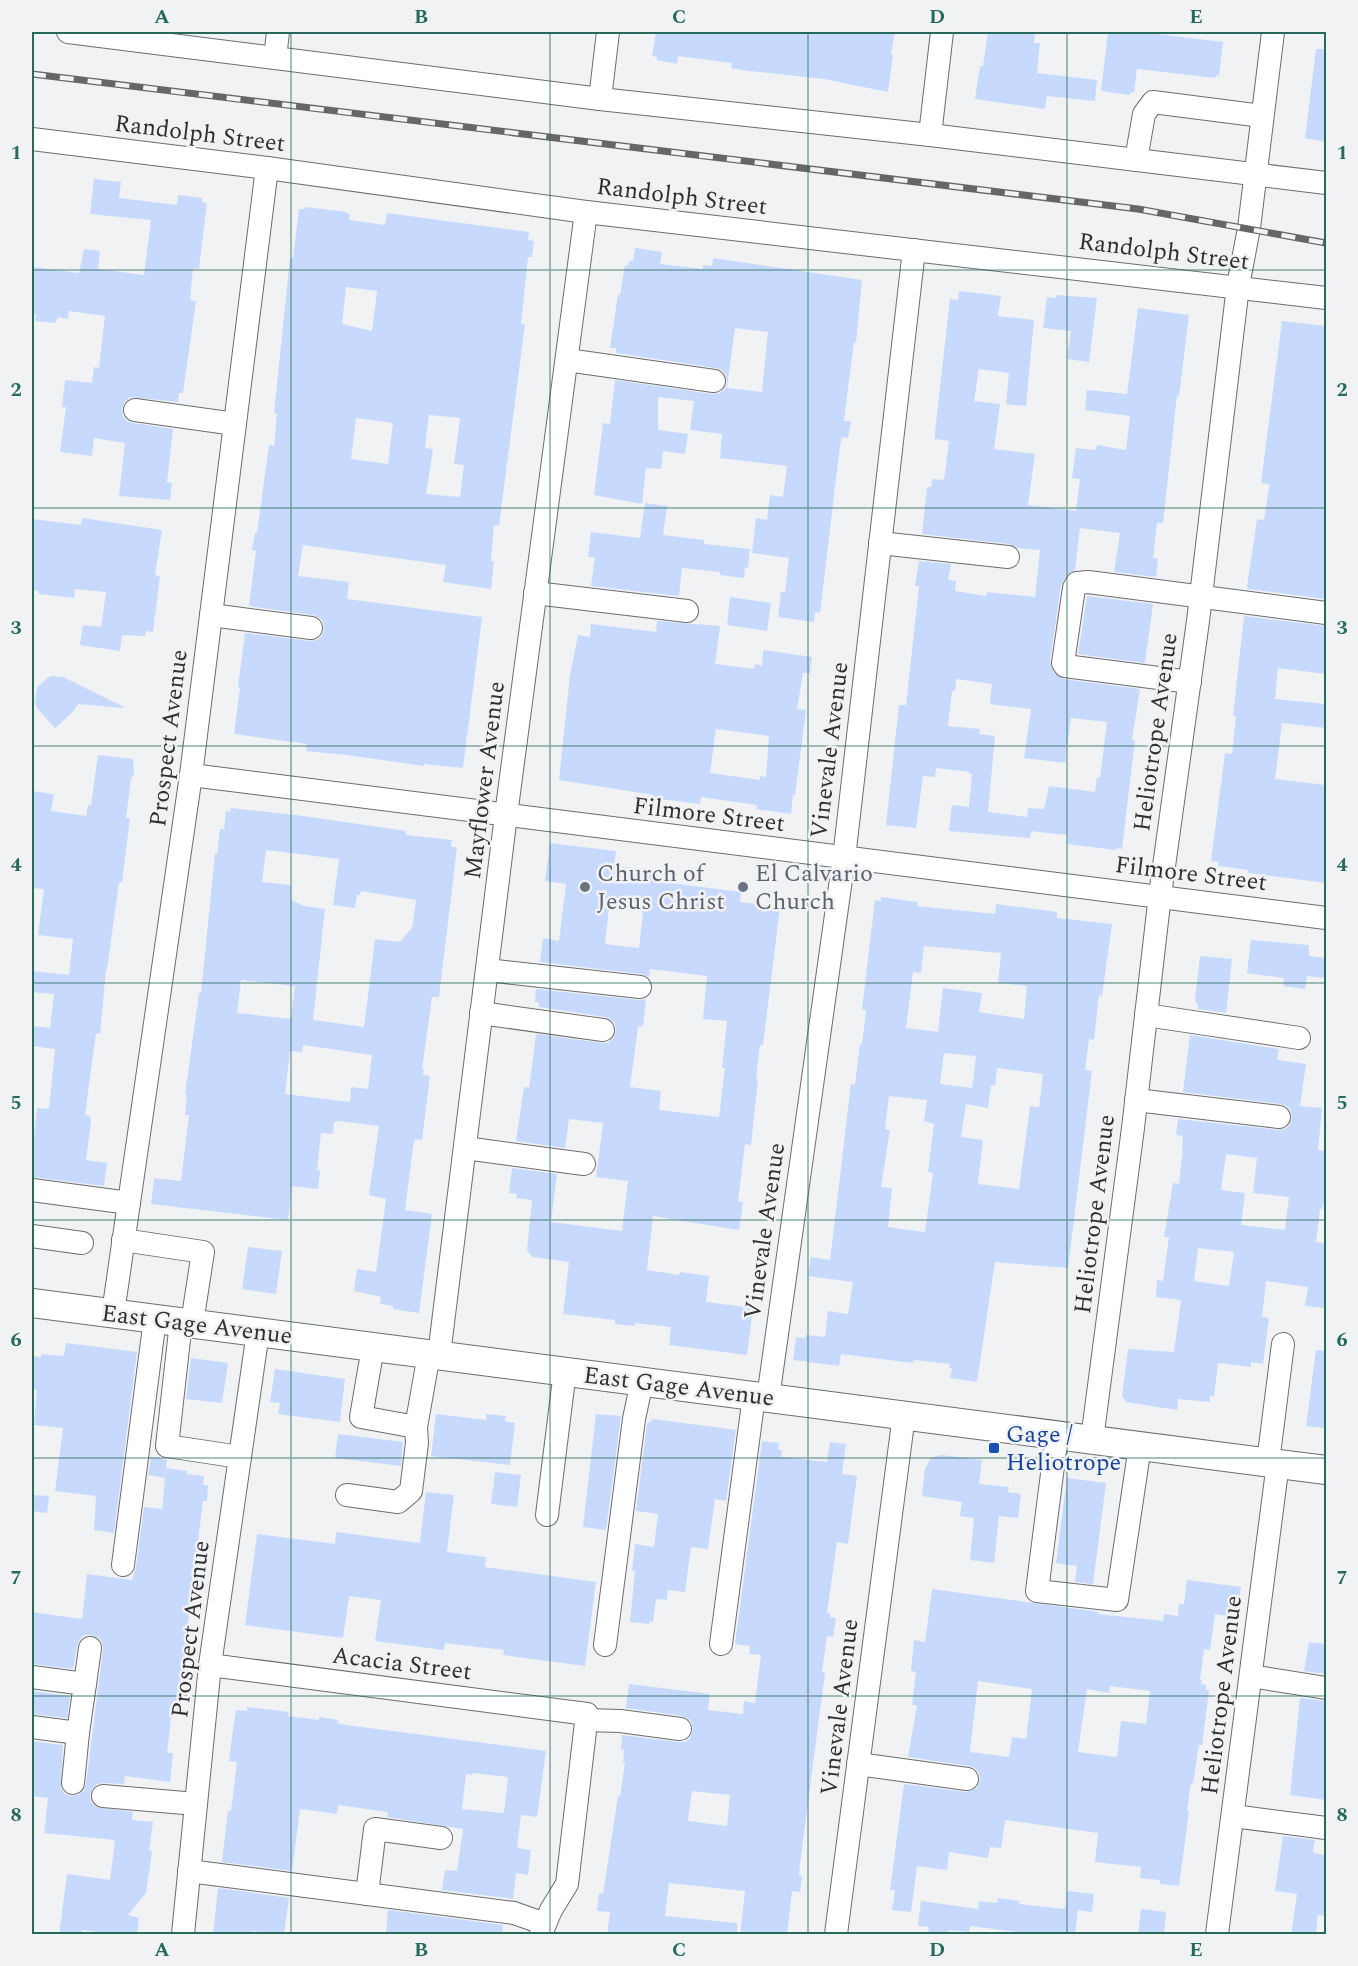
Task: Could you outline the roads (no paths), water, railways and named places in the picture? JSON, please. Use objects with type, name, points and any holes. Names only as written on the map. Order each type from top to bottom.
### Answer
[{"type":"main road","name":"East Gage Avenue","points":[[32,1303],[1326,1470]]},
{"type":"street","points":[[68,32],[600,99],[930,135],[1326,183]]},
{"type":"street","points":[[275,58],[278,32]]},
{"type":"street","points":[[600,99],[608,32]]},
{"type":"street","points":[[930,135],[942,32]]},
{"type":"street","name":"Heliotrope Avenue","points":[[1092,1439],[1160,895],[1201,597],[1238,286],[1249,228],[1273,32]]},
{"type":"street","points":[[1137,160],[1144,114],[1153,102],[1262,116]]},
{"type":"street","name":"Randolph Street","points":[[32,139],[267,168],[586,212],[1326,298]]},
{"type":"street","name":"Prospect Avenue","points":[[113,1313],[191,775],[267,168]]},
{"type":"street","name":"Mayflower Avenue","points":[[347,1495],[398,1502],[411,1491],[417,1443],[416,1427],[434,1354],[465,1148],[506,815],[586,212]]},
{"type":"street","name":"Vinevale Avenue","points":[[721,1644],[844,858],[914,250]]},
{"type":"street","points":[[567,360],[714,381]]},
{"type":"street","points":[[135,410],[235,424]]},
{"type":"street","points":[[880,543],[1008,557]]},
{"type":"street","points":[[1190,682],[1072,668],[1063,663],[1074,588],[1077,583],[1088,582],[1326,613]]},
{"type":"street","points":[[535,593],[687,611]]},
{"type":"street","points":[[211,615],[311,628]]},
{"type":"street","name":"Filmore Street","points":[[191,775],[844,858],[1160,895],[1326,918]]},
{"type":"street","points":[[487,970],[640,987]]},
{"type":"street","points":[[482,1013],[603,1030]]},
{"type":"street","points":[[1146,1015],[1299,1038]]},
{"type":"street","points":[[1136,1100],[1279,1117]]},
{"type":"street","points":[[465,1148],[584,1164]]},
{"type":"street","points":[[32,1190],[129,1203]]},
{"type":"street","points":[[32,1236],[82,1242]]},
{"type":"street","points":[[123,1240],[203,1252],[176,1321],[123,1565]]},
{"type":"street","points":[[176,1321],[167,1446],[240,1457]]},
{"type":"street","name":"Prospect Avenue","points":[[183,1935],[210,1665],[258,1332]]},
{"type":"street","name":"Heliotrope Avenue","points":[[1217,1935],[1251,1676],[1283,1344]]},
{"type":"street","points":[[372,1347],[361,1418],[416,1427]]},
{"type":"street","points":[[547,1515],[565,1371]]},
{"type":"street","points":[[605,1645],[634,1419],[642,1381]]},
{"type":"street","name":"Vinevale Avenue","points":[[836,1935],[904,1415]]},
{"type":"street","points":[[1057,1435],[1038,1591],[1117,1600],[1140,1446]]},
{"type":"street","points":[[73,1782],[90,1648]]},
{"type":"street","name":"Acacia Street","points":[[210,1665],[680,1730]]},
{"type":"street","points":[[1251,1676],[1326,1688]]},
{"type":"street","points":[[32,1677],[85,1684]]},
{"type":"street","points":[[189,1870],[514,1913],[543,1929],[551,1910],[567,1884],[587,1717]]},
{"type":"street","points":[[32,1727],[78,1732]]},
{"type":"street","points":[[858,1764],[967,1779]]},
{"type":"street","points":[[103,1796],[196,1804]]},
{"type":"street","points":[[1233,1816],[1326,1828]]},
{"type":"street","points":[[367,1894],[375,1829],[441,1838]]},
{"type":"railway","points":[[32,74],[1138,209],[1326,243]]},
{"type":"place","name":"Church of Jesus Christ","points":[[585,887]]},
{"type":"place","name":"El Calvario Church","points":[[743,887]]},
{"type":"place","name":"Gage / Heliotrope","points":[[994,1448]]}]
